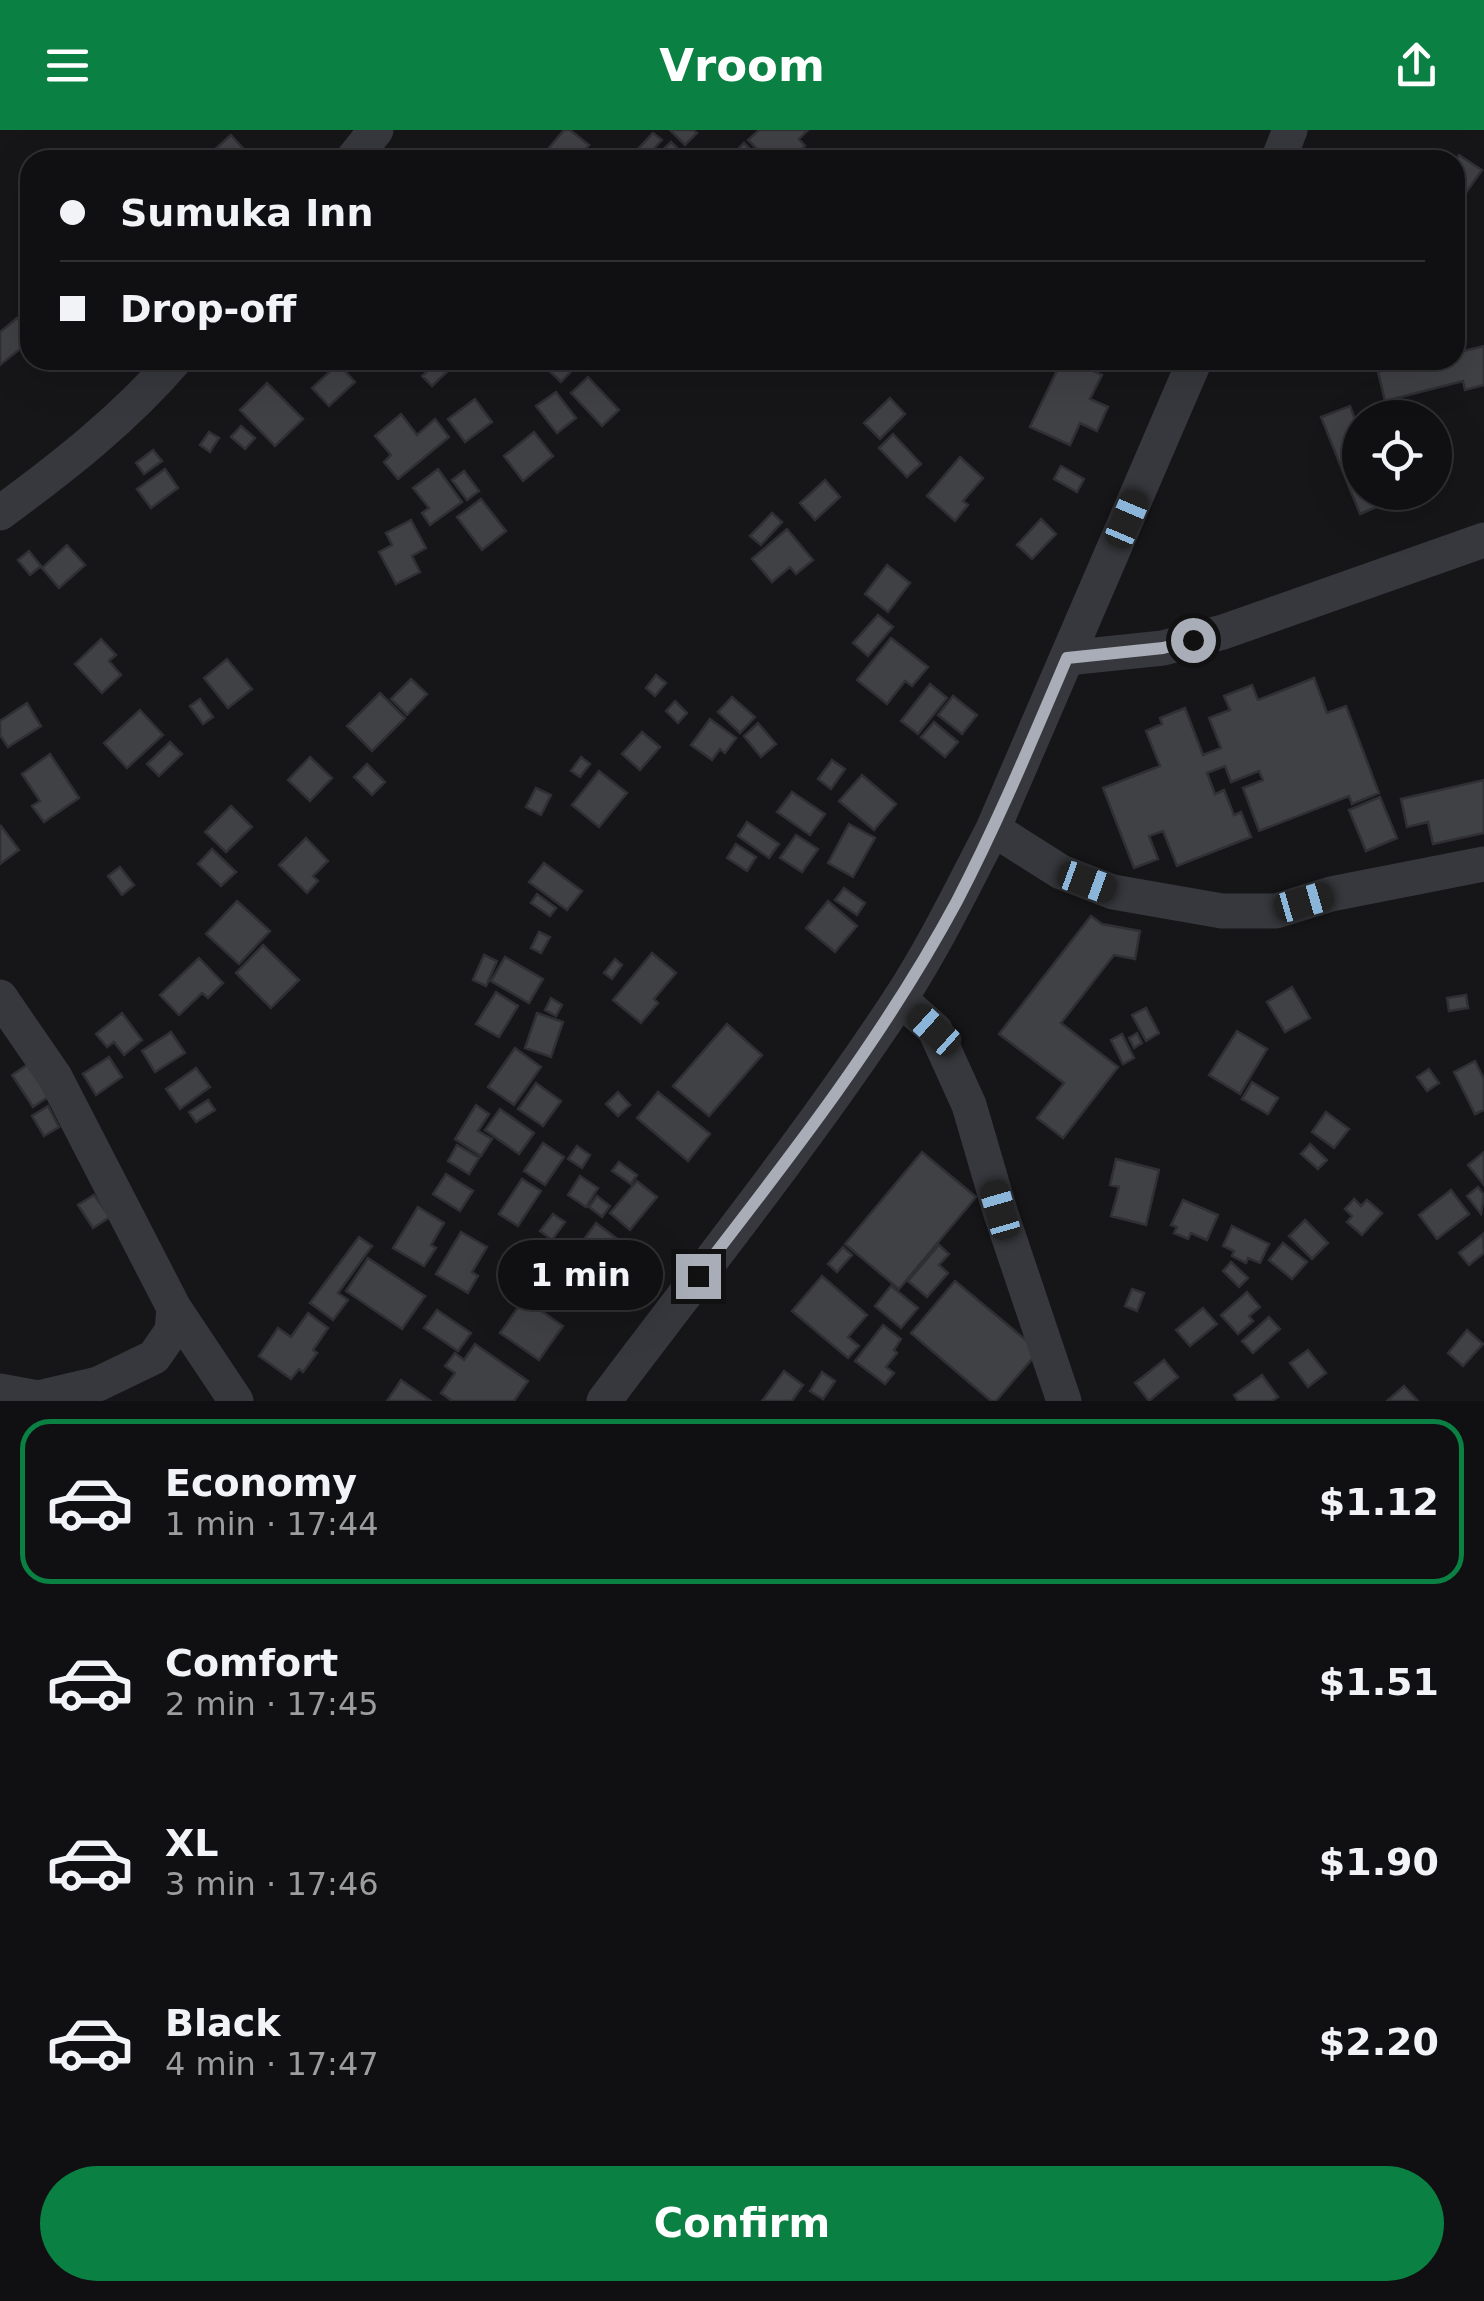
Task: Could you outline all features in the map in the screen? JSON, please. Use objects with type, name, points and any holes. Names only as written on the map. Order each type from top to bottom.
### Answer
[{"type":"street","points":[[360,150],[376,130]]},
{"type":"street","points":[[0,513],[72,461],[167,370]]},
{"type":"street","points":[[604,1401],[810,1130],[900,999],[994,829],[1191,370]]},
{"type":"street","points":[[1067,658],[1163,648],[1223,632],[1484,540]]},
{"type":"street","points":[[994,829],[1061,872],[1113,892],[1222,911],[1276,910],[1332,894],[1484,864]]},
{"type":"street","points":[[0,997],[55,1077],[174,1308],[236,1401]]},
{"type":"street","points":[[900,999],[934,1030],[955,1071],[1064,1401]]},
{"type":"street","points":[[0,1391],[38,1398],[98,1384],[154,1358],[172,1331],[174,1308]]},
{"type":"building","points":[[564,130],[570,130],[589,145],[585,150],[547,150]]},
{"type":"building","points":[[670,130],[693,130],[697,133],[685,145]]},
{"type":"building","points":[[759,130],[808,130],[799,139],[805,146],[801,150],[758,150],[748,140]]},
{"type":"building","points":[[653,133],[662,140],[653,150],[638,149]]},
{"type":"building","points":[[231,135],[245,150],[214,150]]},
{"type":"building","points":[[671,142],[679,150],[663,150]]},
{"type":"building","points":[[1465,159],[1482,170],[1465,194]]},
{"type":"building","points":[[17,318],[20,322],[20,349],[0,365],[0,332]]},
{"type":"building","points":[[1484,346],[1484,385],[1465,390],[1463,381],[1385,400],[1378,372],[1386,370],[1465,370],[1465,351]]},
{"type":"building","points":[[332,370],[344,370],[355,382],[329,406],[312,388]]},
{"type":"building","points":[[429,370],[449,370],[432,386],[422,376]]},
{"type":"building","points":[[548,370],[572,370],[561,382]]},
{"type":"building","points":[[1057,370],[1091,370],[1102,375],[1090,399],[1108,407],[1097,431],[1080,423],[1070,445],[1030,427]]},
{"type":"building","points":[[588,377],[619,410],[602,426],[571,393]]},
{"type":"building","points":[[267,383],[303,419],[275,446],[240,410]]},
{"type":"building","points":[[556,392],[576,418],[557,433],[536,406]]},
{"type":"building","points":[[890,398],[905,414],[880,439],[864,423]]},
{"type":"building","points":[[475,399],[492,422],[465,442],[448,419]]},
{"type":"building","points":[[1342,409],[1342,469],[1321,417]]},
{"type":"building","points":[[401,414],[417,435],[435,419],[449,437],[398,479],[384,462],[391,455],[375,436]]},
{"type":"building","points":[[241,426],[255,438],[245,449],[231,437]]},
{"type":"building","points":[[209,432],[219,438],[210,452],[200,445]]},
{"type":"building","points":[[534,432],[553,456],[523,481],[504,456]]},
{"type":"building","points":[[893,434],[921,464],[907,477],[879,448]]},
{"type":"building","points":[[153,450],[162,461],[144,474],[136,463]]},
{"type":"building","points":[[960,457],[983,478],[963,501],[968,505],[955,521],[927,496]]},
{"type":"building","points":[[1061,466],[1084,479],[1077,492],[1054,479]]},
{"type":"building","points":[[165,469],[178,488],[151,508],[137,489]]},
{"type":"building","points":[[438,469],[462,502],[430,525],[422,513],[429,508],[413,488]]},
{"type":"building","points":[[464,471],[479,491],[467,500],[452,480]]},
{"type":"building","points":[[825,480],[840,497],[815,520],[800,503]]},
{"type":"building","points":[[481,499],[506,531],[482,550],[457,517]]},
{"type":"building","points":[[772,513],[782,522],[761,545],[750,536]]},
{"type":"building","points":[[1041,519],[1056,534],[1032,559],[1017,545]]},
{"type":"building","points":[[411,520],[426,548],[412,556],[420,572],[396,584],[379,552],[392,545],[386,533]]},
{"type":"building","points":[[787,529],[813,560],[796,574],[790,567],[772,582],[752,559]]},
{"type":"building","points":[[67,545],[85,565],[59,588],[42,568]]},
{"type":"building","points":[[29,551],[41,566],[30,575],[18,560]]},
{"type":"building","points":[[887,565],[910,583],[888,612],[865,594]]},
{"type":"building","points":[[878,615],[893,627],[868,656],[853,643]]},
{"type":"building","points":[[891,638],[928,667],[912,686],[905,681],[887,704],[857,680]]},
{"type":"building","points":[[101,639],[116,655],[109,661],[121,675],[102,693],[75,664]]},
{"type":"building","points":[[227,659],[252,689],[228,708],[204,678]]},
{"type":"building","points":[[656,675],[666,683],[655,696],[646,688]]},
{"type":"building","points":[[1314,678],[1327,713],[1346,706],[1379,793],[1352,804],[1349,796],[1259,831],[1243,788],[1263,780],[1259,771],[1231,782],[1225,766],[1207,773],[1215,794],[1224,790],[1234,815],[1241,812],[1251,837],[1177,866],[1163,831],[1149,836],[1158,859],[1134,868],[1103,788],[1160,766],[1146,731],[1162,724],[1160,718],[1185,708],[1203,755],[1221,748],[1209,718],[1230,710],[1224,696],[1252,685],[1258,700]]},
{"type":"building","points":[[411,679],[427,694],[407,715],[391,699]]},
{"type":"building","points":[[930,684],[947,698],[918,734],[901,721]]},
{"type":"building","points":[[380,693],[405,718],[372,751],[347,726]]},
{"type":"building","points":[[953,696],[977,715],[962,734],[938,715]]},
{"type":"building","points":[[732,697],[755,717],[740,733],[718,712]]},
{"type":"building","points":[[200,699],[213,717],[203,724],[190,706]]},
{"type":"building","points":[[675,701],[687,713],[678,723],[666,711]]},
{"type":"building","points":[[27,703],[41,726],[8,747],[0,735],[0,721]]},
{"type":"building","points":[[140,710],[163,735],[127,768],[104,743]]},
{"type":"building","points":[[710,719],[736,738],[725,753],[720,749],[712,760],[691,745]]},
{"type":"building","points":[[934,722],[958,742],[945,757],[921,737]]},
{"type":"building","points":[[758,723],[776,744],[761,757],[744,736]]},
{"type":"building","points":[[642,732],[660,747],[640,770],[622,754]]},
{"type":"building","points":[[170,742],[182,754],[159,776],[147,764]]},
{"type":"building","points":[[50,754],[79,798],[44,822],[32,806],[40,801],[22,774]]},
{"type":"building","points":[[310,757],[332,778],[310,801],[288,780]]},
{"type":"building","points":[[581,757],[590,764],[580,777],[571,771]]},
{"type":"building","points":[[832,760],[845,769],[831,789],[818,779]]},
{"type":"building","points":[[367,764],[385,782],[372,795],[354,777]]},
{"type":"building","points":[[599,771],[627,793],[599,827],[572,805]]},
{"type":"building","points":[[862,775],[896,804],[874,830],[839,801]]},
{"type":"building","points":[[1484,780],[1484,833],[1433,844],[1428,822],[1407,827],[1401,799]]},
{"type":"building","points":[[536,788],[551,795],[541,815],[526,807]]},
{"type":"building","points":[[792,792],[825,814],[810,835],[777,812]]},
{"type":"building","points":[[1380,797],[1397,838],[1366,851],[1349,810]]},
{"type":"building","points":[[231,806],[252,827],[226,852],[205,832]]},
{"type":"building","points":[[747,822],[779,844],[769,858],[738,836]]},
{"type":"building","points":[[849,824],[875,838],[853,877],[828,863]]},
{"type":"building","points":[[0,827],[19,850],[0,864]]},
{"type":"building","points":[[796,835],[818,849],[802,872],[780,858]]},
{"type":"building","points":[[306,838],[328,861],[313,876],[318,881],[307,893],[279,865]]},
{"type":"building","points":[[736,844],[756,857],[747,871],[727,858]]},
{"type":"building","points":[[212,849],[236,872],[221,886],[198,864]]},
{"type":"building","points":[[544,863],[582,891],[567,910],[529,882]]},
{"type":"building","points":[[120,867],[134,885],[122,895],[108,876]]},
{"type":"building","points":[[844,888],[865,903],[857,915],[835,900]]},
{"type":"building","points":[[537,894],[556,908],[550,916],[531,903]]},
{"type":"building","points":[[237,901],[270,931],[239,964],[206,934]]},
{"type":"building","points":[[828,901],[857,926],[835,952],[806,928]]},
{"type":"building","points":[[1091,916],[1102,924],[1140,931],[1135,959],[1114,955],[1061,1023],[1118,1067],[1063,1138],[1037,1118],[1064,1083],[999,1034]]},
{"type":"building","points":[[539,932],[550,937],[541,953],[531,948]]},
{"type":"building","points":[[263,945],[299,980],[271,1008],[236,973]]},
{"type":"building","points":[[652,953],[676,973],[654,999],[658,1003],[641,1023],[613,1000]]},
{"type":"building","points":[[484,955],[497,961],[486,986],[473,980]]},
{"type":"building","points":[[505,957],[543,979],[529,1003],[491,981]]},
{"type":"building","points":[[199,958],[223,983],[208,998],[202,993],[179,1015],[160,995]]},
{"type":"building","points":[[615,959],[622,965],[612,979],[604,973]]},
{"type":"building","points":[[1292,987],[1310,1018],[1285,1032],[1267,1002]]},
{"type":"building","points":[[496,992],[518,1006],[499,1037],[476,1024]]},
{"type":"building","points":[[1466,995],[1468,1008],[1449,1011],[1447,998]]},
{"type":"building","points":[[551,998],[562,1005],[556,1016],[545,1010]]},
{"type":"building","points":[[1146,1008],[1159,1033],[1146,1041],[1132,1015]]},
{"type":"building","points":[[122,1013],[142,1040],[124,1055],[114,1042],[107,1047],[96,1034]]},
{"type":"building","points":[[537,1013],[563,1022],[551,1057],[525,1048]]},
{"type":"building","points":[[727,1024],[762,1055],[709,1116],[673,1086]]},
{"type":"building","points":[[1237,1031],[1267,1049],[1240,1094],[1209,1075]]},
{"type":"building","points":[[171,1032],[185,1053],[155,1072],[142,1051]]},
{"type":"building","points":[[1137,1033],[1142,1043],[1134,1048],[1129,1038]]},
{"type":"building","points":[[1122,1034],[1134,1058],[1123,1064],[1111,1040]]},
{"type":"building","points":[[515,1048],[541,1067],[514,1105],[488,1087]]},
{"type":"building","points":[[109,1057],[122,1077],[96,1095],[83,1074]]},
{"type":"building","points":[[33,1061],[54,1093],[33,1107],[12,1075]]},
{"type":"building","points":[[1475,1061],[1484,1079],[1484,1110],[1475,1114],[1454,1072]]},
{"type":"building","points":[[196,1068],[210,1087],[180,1109],[166,1089]]},
{"type":"building","points":[[1429,1069],[1439,1083],[1427,1091],[1417,1077]]},
{"type":"building","points":[[1252,1082],[1278,1098],[1268,1114],[1242,1099]]},
{"type":"building","points":[[536,1083],[561,1101],[543,1126],[518,1109]]},
{"type":"building","points":[[618,1092],[630,1105],[618,1116],[606,1104]]},
{"type":"building","points":[[658,1092],[710,1134],[688,1161],[637,1118]]},
{"type":"building","points":[[208,1100],[215,1110],[196,1122],[189,1112]]},
{"type":"building","points":[[476,1105],[489,1114],[478,1131],[492,1139],[481,1156],[455,1139]]},
{"type":"building","points":[[48,1106],[59,1127],[44,1136],[32,1116]]},
{"type":"building","points":[[500,1109],[534,1133],[519,1154],[485,1130]]},
{"type":"building","points":[[1326,1112],[1349,1129],[1334,1148],[1312,1132]]},
{"type":"building","points":[[543,1143],[564,1157],[545,1185],[524,1171]]},
{"type":"building","points":[[1310,1144],[1327,1160],[1318,1169],[1301,1154]]},
{"type":"building","points":[[457,1145],[479,1158],[469,1174],[448,1161]]},
{"type":"building","points":[[577,1146],[590,1155],[582,1168],[568,1159]]},
{"type":"building","points":[[922,1152],[976,1197],[899,1289],[845,1244]]},
{"type":"building","points":[[1484,1152],[1484,1185],[1468,1165]]},
{"type":"building","points":[[1116,1159],[1159,1170],[1146,1225],[1111,1216],[1119,1187],[1110,1185]]},
{"type":"building","points":[[619,1162],[637,1175],[631,1184],[612,1171]]},
{"type":"building","points":[[446,1174],[473,1191],[460,1211],[433,1194]]},
{"type":"building","points":[[580,1176],[598,1188],[586,1207],[568,1195]]},
{"type":"building","points":[[522,1179],[541,1191],[518,1226],[499,1214]]},
{"type":"building","points":[[637,1181],[657,1197],[630,1230],[610,1213]]},
{"type":"building","points":[[1478,1187],[1484,1195],[1481,1214],[1467,1196]]},
{"type":"building","points":[[1451,1190],[1469,1214],[1437,1239],[1419,1215]]},
{"type":"building","points":[[94,1195],[110,1217],[93,1228],[78,1205]]},
{"type":"building","points":[[597,1196],[610,1206],[602,1217],[589,1207]]},
{"type":"building","points":[[1354,1199],[1361,1206],[1367,1200],[1382,1213],[1362,1235],[1347,1222],[1352,1216],[1345,1209]]},
{"type":"building","points":[[1183,1200],[1218,1215],[1207,1240],[1191,1233],[1188,1239],[1174,1233],[1177,1227],[1171,1225]]},
{"type":"building","points":[[418,1207],[444,1223],[431,1245],[436,1248],[424,1266],[393,1248]]},
{"type":"building","points":[[553,1214],[565,1222],[552,1240],[540,1231]]},
{"type":"building","points":[[1305,1220],[1328,1243],[1312,1259],[1289,1236]]},
{"type":"building","points":[[596,1223],[620,1241],[592,1278],[568,1261]]},
{"type":"building","points":[[1232,1226],[1269,1244],[1260,1263],[1248,1258],[1246,1263],[1223,1246]]},
{"type":"building","points":[[461,1232],[487,1247],[472,1272],[478,1276],[468,1293],[436,1274]]},
{"type":"building","points":[[1483,1234],[1484,1253],[1469,1265],[1459,1253]]},
{"type":"building","points":[[359,1237],[372,1246],[338,1293],[348,1300],[333,1320],[310,1303]]},
{"type":"building","points":[[1283,1243],[1307,1262],[1292,1279],[1269,1260]]},
{"type":"building","points":[[939,1245],[949,1254],[939,1265],[948,1273],[927,1297],[908,1281]]},
{"type":"building","points":[[843,1247],[852,1255],[837,1272],[828,1264]]},
{"type":"building","points":[[368,1258],[425,1296],[402,1329],[346,1291]]},
{"type":"building","points":[[1231,1262],[1248,1278],[1239,1287],[1223,1271]]},
{"type":"building","points":[[505,1266],[531,1284],[523,1295],[497,1277]]},
{"type":"building","points":[[822,1276],[867,1315],[848,1337],[859,1346],[848,1358],[792,1311]]},
{"type":"building","points":[[955,1281],[1039,1351],[996,1401],[991,1401],[911,1333]]},
{"type":"building","points":[[891,1286],[918,1308],[901,1328],[875,1306]]},
{"type":"building","points":[[1132,1289],[1144,1293],[1137,1311],[1125,1306]]},
{"type":"building","points":[[1247,1292],[1260,1307],[1249,1316],[1253,1321],[1238,1334],[1221,1315]]},
{"type":"building","points":[[524,1299],[563,1326],[539,1360],[500,1333]]},
{"type":"building","points":[[1203,1308],[1217,1324],[1190,1346],[1176,1330]]},
{"type":"building","points":[[437,1310],[471,1333],[458,1351],[424,1328]]},
{"type":"building","points":[[308,1313],[328,1328],[313,1350],[317,1353],[303,1372],[299,1369],[291,1379],[259,1356],[278,1328],[291,1337]]},
{"type":"building","points":[[1269,1317],[1280,1329],[1253,1353],[1242,1341]]},
{"type":"building","points":[[883,1325],[901,1339],[894,1350],[897,1353],[886,1367],[894,1373],[885,1384],[855,1361]]},
{"type":"building","points":[[1467,1330],[1483,1344],[1463,1366],[1448,1353]]},
{"type":"building","points":[[475,1344],[528,1381],[514,1401],[452,1401],[441,1393],[455,1373],[445,1366],[455,1353],[464,1360]]},
{"type":"building","points":[[1308,1350],[1326,1373],[1308,1387],[1290,1363]]},
{"type":"building","points":[[1164,1360],[1178,1377],[1149,1401],[1135,1383]]},
{"type":"building","points":[[784,1371],[803,1385],[792,1401],[762,1401]]},
{"type":"building","points":[[822,1372],[835,1381],[823,1399],[810,1391]]},
{"type":"building","points":[[1262,1375],[1278,1397],[1272,1401],[1238,1401],[1234,1395]]},
{"type":"building","points":[[401,1380],[431,1401],[387,1401]]},
{"type":"building","points":[[1404,1386],[1418,1401],[1387,1401]]},
{"type":"route","points":[[698,1276],[810,1130],[900,999],[994,829],[1067,658],[1163,648],[1193,640]]}]
